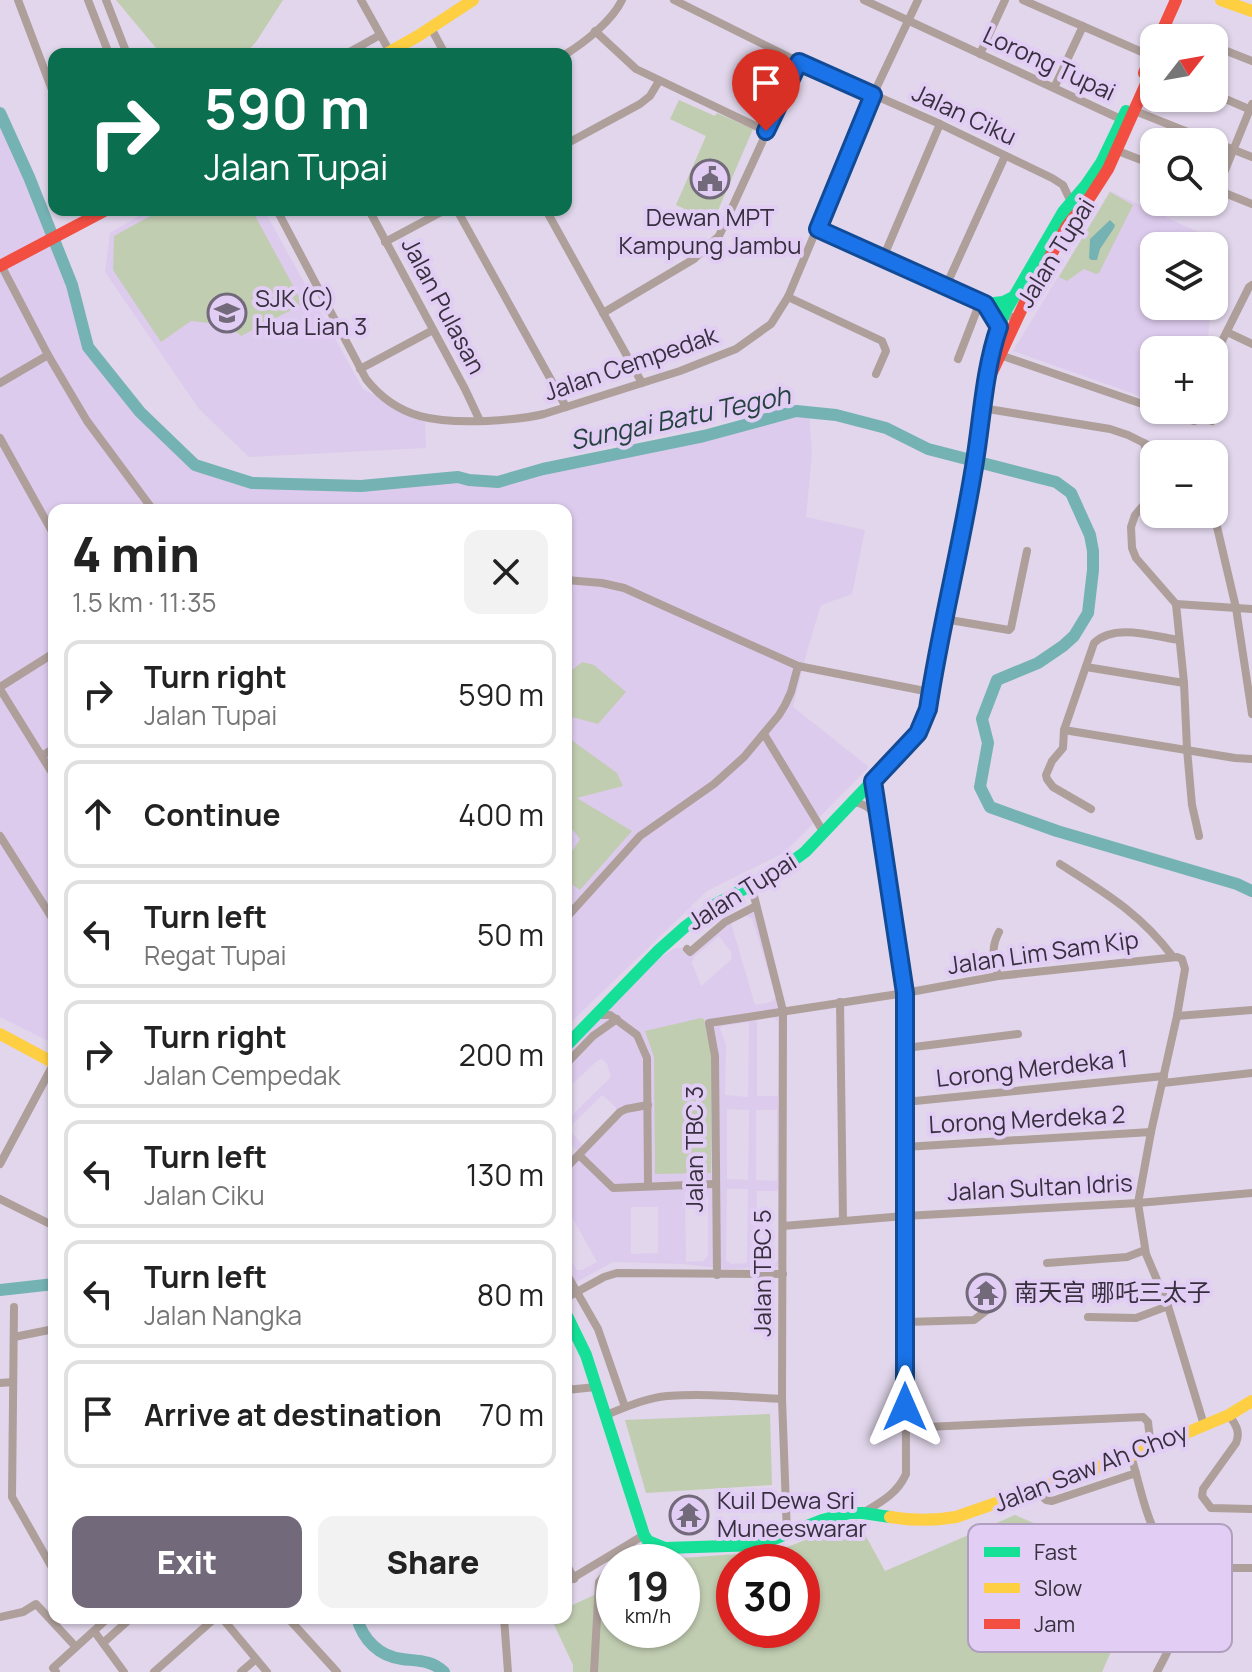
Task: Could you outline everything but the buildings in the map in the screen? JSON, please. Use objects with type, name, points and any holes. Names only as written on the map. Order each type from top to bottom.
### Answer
[{"type":"main road","points":[[397,48],[473,0]]},
{"type":"main road","points":[[1169,24],[1176,0]]},
{"type":"main road","points":[[1170,24],[1183,0]]},
{"type":"main road","points":[[1221,0],[1252,11]]},
{"type":"main road","name":"Jalan Tupai","points":[[572,1040],[686,926],[716,904],[794,861],[918,733],[924,721],[973,475],[987,383],[1000,355],[1010,316],[1067,226],[1099,185],[1118,151],[1140,91]]},
{"type":"main road","points":[[987,383],[988,362],[999,327],[1010,316],[1013,297],[1054,228],[1086,185],[1128,118]]},
{"type":"main road","points":[[0,266],[96,216]]},
{"type":"main road","points":[[982,303],[1003,302],[1013,297]]},
{"type":"main road","points":[[982,303],[999,327]]},
{"type":"main road","points":[[0,1034],[48,1060]]},
{"type":"main road","points":[[572,1325],[649,1540]]},
{"type":"main road","name":"Jalan Saw Ah Choy","points":[[649,1540],[665,1548],[759,1545],[836,1516],[863,1513],[912,1521],[934,1521],[969,1513],[1131,1456],[1229,1415],[1252,1401]]},
{"type":"street","points":[[18,0],[48,79]]},
{"type":"street","points":[[88,0],[107,48]]},
{"type":"street","points":[[106,0],[125,48]]},
{"type":"street","points":[[361,0],[386,48]]},
{"type":"street","points":[[572,50],[617,9],[622,0]]},
{"type":"street","name":"Jalan Ciku","points":[[674,0],[1063,185]]},
{"type":"street","name":"Lorong Tupai","points":[[864,0],[1054,88],[1128,118],[1163,128]]},
{"type":"street","name":"Jalan Cempedak","points":[[281,216],[360,369],[375,390],[390,403],[412,414],[443,421],[523,419],[642,383],[721,356],[747,343],[771,324],[788,297],[873,95],[918,0]]},
{"type":"street","points":[[980,54],[1005,0]]},
{"type":"street","points":[[1023,0],[1140,55]]},
{"type":"street","points":[[1054,88],[1083,26]]},
{"type":"street","points":[[431,28],[442,48]]},
{"type":"street","points":[[595,31],[636,69],[766,131]]},
{"type":"street","points":[[357,48],[380,35]]},
{"type":"street","points":[[1228,52],[1252,61]]},
{"type":"street","points":[[603,313],[694,259],[719,236],[799,62]]},
{"type":"street","points":[[572,141],[640,104],[650,96],[659,81]]},
{"type":"street","points":[[1228,99],[1251,108],[1228,161]]},
{"type":"street","points":[[883,258],[940,124]]},
{"type":"street","name":"Lorong Tupai","points":[[1228,148],[1252,157]]},
{"type":"street","points":[[1118,151],[1140,160]]},
{"type":"street","points":[[946,286],[1005,156]]},
{"type":"street","points":[[1071,202],[1063,185],[1086,185]]},
{"type":"street","points":[[1228,195],[1252,204]]},
{"type":"street","name":"Jalan Pulasan","points":[[372,216],[480,421]]},
{"type":"street","points":[[385,242],[434,216]]},
{"type":"street","points":[[460,216],[566,407]]},
{"type":"street","points":[[549,216],[642,383]]},
{"type":"street","points":[[818,229],[1010,316]]},
{"type":"street","points":[[0,266],[87,421],[149,504]]},
{"type":"street","points":[[1225,336],[1252,285]]},
{"type":"street","points":[[788,297],[882,341],[886,351],[876,374]]},
{"type":"street","points":[[958,359],[982,303]]},
{"type":"street","points":[[360,369],[433,330]]},
{"type":"street","points":[[1227,332],[1252,344]]},
{"type":"street","points":[[0,383],[48,355]]},
{"type":"street","points":[[1000,355],[1140,403]]},
{"type":"street","points":[[982,408],[1110,429],[1140,441]]},
{"type":"street","points":[[0,438],[48,524]]},
{"type":"street","points":[[1140,509],[1131,527],[1132,548],[1136,558],[1176,604],[1192,805],[1199,836]]},
{"type":"street","points":[[1217,528],[1236,608],[1252,714]]},
{"type":"street","points":[[944,619],[1009,630],[1027,551]]},
{"type":"street","points":[[572,580],[624,588],[798,666],[930,692]]},
{"type":"street","points":[[1176,604],[1252,609]]},
{"type":"street","points":[[1091,809],[1053,787],[1047,779],[1048,768],[1063,748],[1064,730],[1094,643],[1105,634],[1120,631],[1179,640]]},
{"type":"street","points":[[48,657],[0,688],[48,766]]},
{"type":"street","points":[[572,911],[640,836],[714,784],[744,757],[785,705],[798,666]]},
{"type":"street","points":[[1086,667],[1184,683]]},
{"type":"street","points":[[1064,730],[1252,759]]},
{"type":"street","points":[[764,734],[824,833]]},
{"type":"street","points":[[42,756],[48,752]]},
{"type":"street","points":[[863,1513],[891,1495],[906,1474],[905,993],[873,781]]},
{"type":"street","points":[[852,802],[869,808],[880,825]]},
{"type":"street","points":[[0,836],[48,912]]},
{"type":"street","points":[[1060,864],[1134,913],[1173,957]]},
{"type":"street","name":"Jalan TBC 5","points":[[751,884],[783,1011],[782,1399],[787,1534]]},
{"type":"street","points":[[659,950],[674,945],[690,952],[725,922],[756,906]]},
{"type":"street","points":[[686,926],[683,938],[687,949]]},
{"type":"street","points":[[998,976],[993,943],[999,932]]},
{"type":"street","name":"Jalan Lim Sam Kip","points":[[709,1023],[998,976],[1173,957],[1182,959],[1185,969],[1177,1016]]},
{"type":"street","points":[[617,993],[614,1010],[617,1019]]},
{"type":"street","points":[[840,1002],[843,1221]]},
{"type":"street","points":[[1204,1425],[1168,1306],[1145,1250],[1138,1203],[1177,1016],[1252,1010]]},
{"type":"street","points":[[596,1015],[610,1015],[637,1035],[647,1058],[648,1185]]},
{"type":"street","points":[[572,1058],[593,1036],[617,1019]]},
{"type":"street","name":"Jalan TBC 3","points":[[709,1023],[715,1056],[717,1275]]},
{"type":"street","points":[[906,1048],[1018,1034]]},
{"type":"street","points":[[1164,1080],[1252,1073]]},
{"type":"street","points":[[0,1164],[48,1074]]},
{"type":"street","name":"Lorong Merdeka 1","points":[[905,1102],[1164,1080]]},
{"type":"street","points":[[572,1163],[620,1112],[648,1105]]},
{"type":"street","name":"Lorong Merdeka 2","points":[[905,1147],[1151,1132]]},
{"type":"street","points":[[580,1156],[613,1188],[715,1184]]},
{"type":"street","name":"Jalan Sultan Idris","points":[[783,1226],[1252,1193]]},
{"type":"street","points":[[0,1199],[48,1223]]},
{"type":"street","points":[[1047,1263],[1127,1257],[1145,1250]]},
{"type":"street","points":[[572,1294],[617,1273],[783,1274]]},
{"type":"street","points":[[572,1282],[598,1329],[625,1407]]},
{"type":"street","points":[[1088,1317],[1136,1318],[1168,1306]]},
{"type":"street","points":[[14,1307],[12,1497],[48,1560]]},
{"type":"street","points":[[906,1322],[974,1320],[991,1307]]},
{"type":"street","points":[[14,1337],[48,1330]]},
{"type":"street","points":[[0,1383],[13,1382]]},
{"type":"street","points":[[572,1389],[596,1387]]},
{"type":"street","points":[[606,1415],[666,1396],[782,1399]]},
{"type":"street","points":[[1229,1415],[1239,1436],[1203,1489],[1202,1496],[1211,1508],[1252,1509]]},
{"type":"street","points":[[905,1428],[1143,1417],[1148,1422],[1151,1448]]},
{"type":"street","points":[[1131,1456],[1152,1524]]},
{"type":"street","points":[[1036,1490],[1046,1500],[1052,1501],[1136,1473]]},
{"type":"street","points":[[645,1544],[649,1540]]},
{"type":"street","points":[[572,1580],[649,1540]]},
{"type":"street","points":[[0,1617],[23,1612],[36,1604],[48,1617]]},
{"type":"street","points":[[55,1624],[76,1647]]},
{"type":"street","points":[[54,1670],[99,1624]]},
{"type":"street","points":[[103,1643],[124,1624]]},
{"type":"street","points":[[154,1672],[208,1624]]},
{"type":"street","points":[[227,1624],[267,1672]]},
{"type":"street","points":[[293,1624],[337,1672]]},
{"type":"street","points":[[504,1624],[508,1672]]},
{"type":"street","points":[[94,1631],[124,1672]]},
{"type":"street","points":[[594,1672],[596,1636]]},
{"type":"street","points":[[1157,1672],[1166,1652]]},
{"type":"street","points":[[241,1672],[256,1659]]},
{"type":"shaded area","points":[[116,0],[283,0],[250,48],[156,48]]},
{"type":"shaded area","points":[[679,100],[753,129],[713,222],[676,205],[706,136],[670,119]]},
{"type":"shaded area","points":[[0,121],[89,342],[195,469],[249,485],[498,482],[809,412],[812,452],[806,517],[865,530],[852,594],[821,605],[793,707],[869,767],[784,853],[707,891],[572,1021],[572,504],[48,504],[48,1041],[0,1017]]},
{"type":"shaded area","points":[[1110,191],[1140,205],[1140,216],[1164,216],[1198,232],[1140,232],[1140,320],[1210,320],[1208,336],[1140,336],[1140,396],[1013,351]]},
{"type":"shaded area","points":[[1110,192],[1133,205],[1099,273],[1084,269],[1067,281],[1059,277]]},
{"type":"shaded area","name":"SJK (C) Hua Lian 3","points":[[139,216],[267,216],[363,389],[425,422],[426,448],[249,457],[199,409],[105,272],[110,233]]},
{"type":"shaded area","points":[[150,216],[255,216],[303,304],[241,336],[228,325],[191,321],[161,342],[113,270],[114,236]]},
{"type":"shaded area","points":[[1110,220],[1114,228],[1100,249],[1097,260],[1091,260],[1090,239]]},
{"type":"shaded area","points":[[582,662],[594,665],[626,692],[598,724],[572,717],[572,670]]},
{"type":"shaded area","points":[[572,740],[617,773],[623,786],[577,798],[632,831],[580,890],[572,884],[572,852],[580,839],[572,829]]},
{"type":"shaded area","points":[[753,909],[780,1011],[780,1267],[725,1269],[613,1262],[572,1285],[572,1261],[577,1270],[597,1262],[572,1217],[572,1160],[579,1152],[572,1145],[572,1133],[583,1145],[616,1112],[616,1107],[602,1095],[572,1125],[572,1115],[611,1077],[602,1059],[572,1084],[572,1044],[657,959],[676,948],[684,948],[689,955],[723,925]],"holes":[[[746,916],[752,918],[776,997],[771,1002],[755,1005],[731,923]],[[719,936],[731,952],[732,959],[701,986],[692,963],[694,957]],[[774,1017],[778,1022],[778,1096],[757,1096],[757,1020]],[[749,1022],[748,1097],[725,1095],[726,1045],[722,1026]],[[727,1109],[749,1110],[748,1180],[727,1179]],[[756,1110],[777,1110],[777,1181],[756,1180]],[[727,1189],[748,1189],[747,1263],[731,1264],[726,1260]],[[703,1190],[708,1195],[708,1256],[703,1261],[686,1262],[685,1192]],[[757,1191],[778,1191],[778,1260],[773,1265],[756,1264]],[[631,1207],[658,1207],[658,1253],[631,1254]]]},
{"type":"shaded area","points":[[704,1019],[712,1056],[711,1173],[655,1174],[654,1057],[645,1031]]},
{"type":"shaded area","points":[[770,1414],[772,1485],[646,1493],[625,1420]]},
{"type":"shaded area","points":[[1015,1515],[1036,1524],[994,1524]]},
{"type":"shaded area","points":[[857,1520],[885,1571],[968,1535],[968,1652],[1111,1652],[1102,1672],[573,1672],[573,1665],[554,1624],[572,1624],[572,1605],[596,1594],[596,1648],[700,1648],[700,1557],[716,1556],[716,1648],[820,1648],[820,1544],[795,1544]]},
{"type":"waterway","name":"Sungai Batu Tegoh","points":[[0,113],[72,285],[88,347],[140,412],[195,465],[252,483],[361,486],[458,477],[498,482],[543,469],[704,436],[796,411],[836,415],[886,428],[928,449],[1056,482],[1071,493],[1090,535],[1093,570],[1088,613],[1074,636],[1063,646],[1038,663],[997,680],[982,719],[988,743],[980,787],[990,807],[1252,891]]},
{"type":"waterway","points":[[0,1290],[48,1285]]},
{"type":"waterway","points":[[359,1624],[368,1640],[379,1651],[394,1657],[430,1663],[444,1672]]},
{"type":"traffic: fast","points":[[988,372],[991,352],[1004,314],[1063,212],[1101,163],[1126,111]]},
{"type":"traffic: fast","points":[[999,327],[985,304],[1003,302],[1013,297]]},
{"type":"traffic: fast","points":[[572,1040],[686,926],[716,904],[782,869],[805,852],[918,733],[928,709],[950,595]]},
{"type":"traffic: fast","points":[[572,1326],[586,1355],[648,1541],[665,1548],[759,1545],[822,1520],[850,1513],[890,1517]]},
{"type":"traffic: slow","points":[[397,48],[473,0]]},
{"type":"traffic: slow","points":[[1221,0],[1252,11]]},
{"type":"traffic: slow","points":[[0,1034],[48,1060]]},
{"type":"traffic: slow","points":[[890,1517],[923,1520],[956,1517],[1131,1456],[1229,1415],[1252,1401]]},
{"type":"traffic: jam","points":[[1165,24],[1176,0]]},
{"type":"traffic: jam","points":[[950,595],[987,383],[1025,302],[1067,226],[1108,169],[1140,97]]},
{"type":"traffic: jam","points":[[0,266],[95,216]]},
{"type":"place","name":"Dewan MPT Kampung Jambu","points":[[710,179]]},
{"type":"place","name":"SJK (C) Hua Lian 3","points":[[227,313]]},
{"type":"place","name":"南天宫 哪吒三太子","points":[[986,1293]]},
{"type":"place","name":"Kuil Dewa Sri Muneeswarar","points":[[689,1515]]},
{"type":"route","points":[[766,131],[799,62],[873,95],[818,229],[985,304],[999,327],[988,362],[974,470],[928,709],[918,733],[873,781],[905,993],[905,1407]]}]
